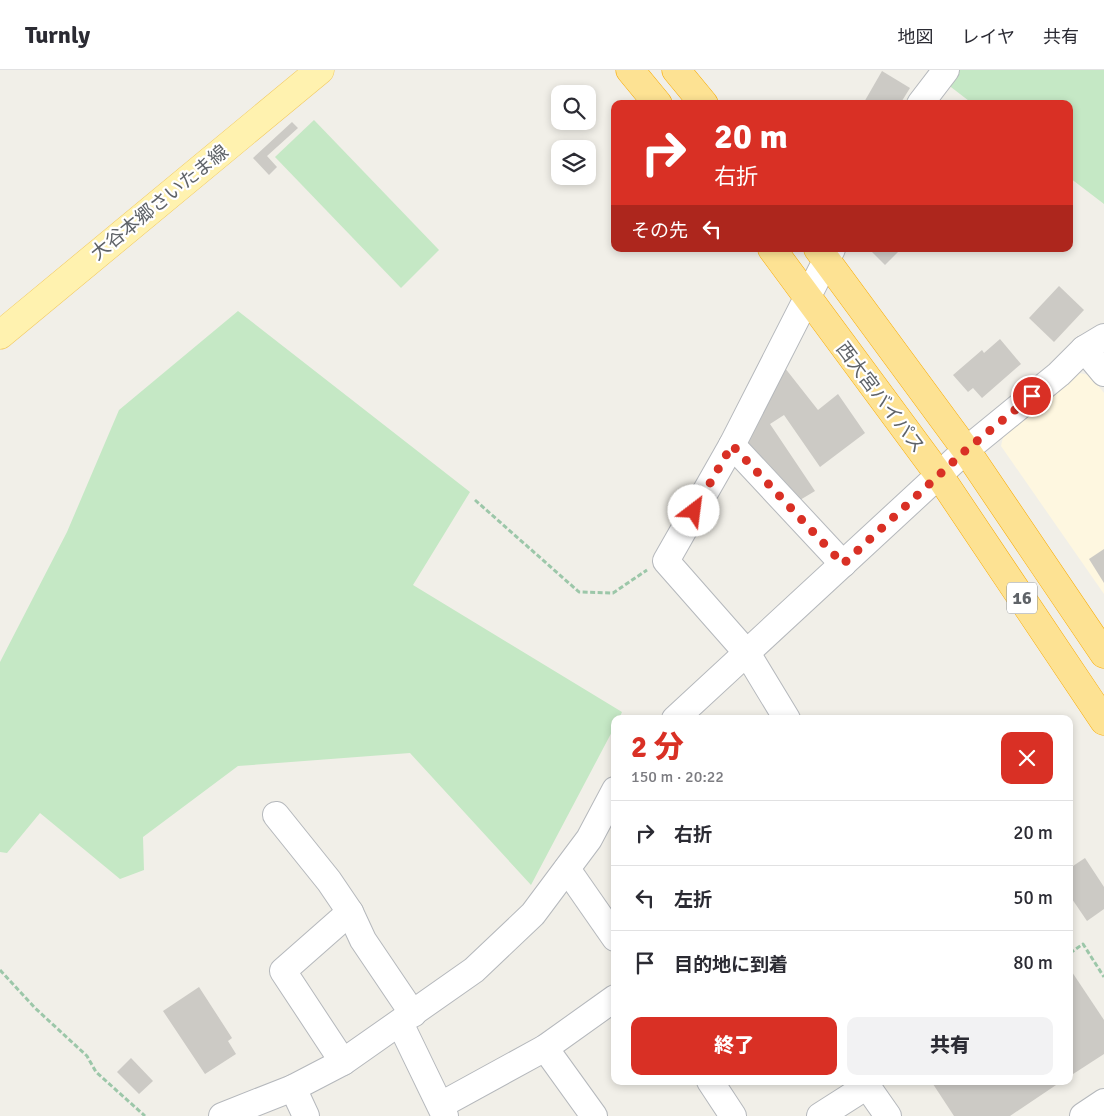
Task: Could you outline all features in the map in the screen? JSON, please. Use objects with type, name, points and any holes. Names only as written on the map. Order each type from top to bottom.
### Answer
[{"type":"highway","points":[[630,70],[655,100]]},
{"type":"highway","points":[[676,70],[701,100]]},
{"type":"highway","name":"西大宮バイパス","points":[[774,252],[939,475],[1104,721]]},
{"type":"highway","name":"西大宮バイパス","points":[[825,252],[966,450],[1104,654]]},
{"type":"main road","name":"大谷本郷さいたま線","points":[[0,335],[320,70]]},
{"type":"street","points":[[923,100],[946,70]]},
{"type":"street","points":[[785,715],[747,653],[666,561],[732,445],[807,298],[825,252]]},
{"type":"street","points":[[679,715],[966,450],[1094,343],[1104,374]]},
{"type":"street","points":[[732,445],[843,564]]},
{"type":"street","points":[[222,1116],[293,1088],[343,1062],[407,1019],[474,970],[534,914],[589,839],[611,798]]},
{"type":"street","points":[[276,815],[329,881],[350,912],[363,940],[407,1019],[443,1111],[545,1048],[611,1001]]},
{"type":"street","points":[[567,869],[611,932]]},
{"type":"street","points":[[343,1062],[283,971],[350,912]]},
{"type":"street","points":[[545,1048],[594,1116]]},
{"type":"street","points":[[713,1085],[733,1116]]},
{"type":"street","points":[[820,1116],[866,1085]]},
{"type":"street","points":[[870,1085],[888,1116]]},
{"type":"street","points":[[293,1088],[306,1116]]},
{"type":"street","points":[[1083,1116],[1104,1102]]},
{"type":"path","points":[[474,500],[579,592],[613,593],[639,574],[666,561]]},
{"type":"path","points":[[1073,951],[1083,944],[1104,977]]},
{"type":"path","points":[[0,970],[35,1008],[87,1056],[96,1072],[145,1116]]},
{"type":"shaded area","points":[[1078,373],[1090,375],[1104,393],[1104,594],[1001,446],[1004,433]]},
{"type":"green space","points":[[957,70],[1104,70],[1104,204],[1073,180],[1073,100],[968,100],[947,84]]},
{"type":"green space","points":[[314,120],[439,250],[401,288],[275,157]]},
{"type":"green space","points":[[238,311],[470,492],[413,585],[622,712],[621,715],[611,715],[611,734],[531,885],[410,753],[238,766],[143,837],[144,870],[120,879],[40,813],[7,853],[0,852],[0,662],[67,532],[119,410]]},
{"type":"building","points":[[882,71],[910,88],[902,100],[865,100]]},
{"type":"building","points":[[292,122],[298,128],[267,156],[277,167],[269,175],[253,158]]},
{"type":"building","points":[[872,252],[898,252],[885,265]]},
{"type":"building","points":[[1059,286],[1084,310],[1054,342],[1029,318]]},
{"type":"building","points":[[1000,339],[1021,364],[982,398],[973,388],[968,392],[953,375],[982,350],[984,353]]},
{"type":"building","points":[[781,363],[818,410],[838,394],[865,433],[820,467],[784,415],[770,424],[815,491],[795,503],[742,446]]},
{"type":"building","points":[[1104,549],[1104,583],[1089,559]]},
{"type":"building","points":[[1085,858],[1104,887],[1104,909],[1087,921],[1073,900],[1073,866]]},
{"type":"building","points":[[1073,974],[1104,1020],[1104,1054],[1073,1074]]},
{"type":"building","points":[[199,987],[232,1038],[228,1041],[236,1054],[205,1074],[163,1011]]},
{"type":"building","points":[[131,1058],[153,1081],[139,1094],[117,1072]]},
{"type":"building","points":[[934,1085],[1056,1085],[1010,1116],[954,1116]]},
{"type":"route","points":[[694,511],[732,445],[843,564],[966,450],[1032,396]]}]
